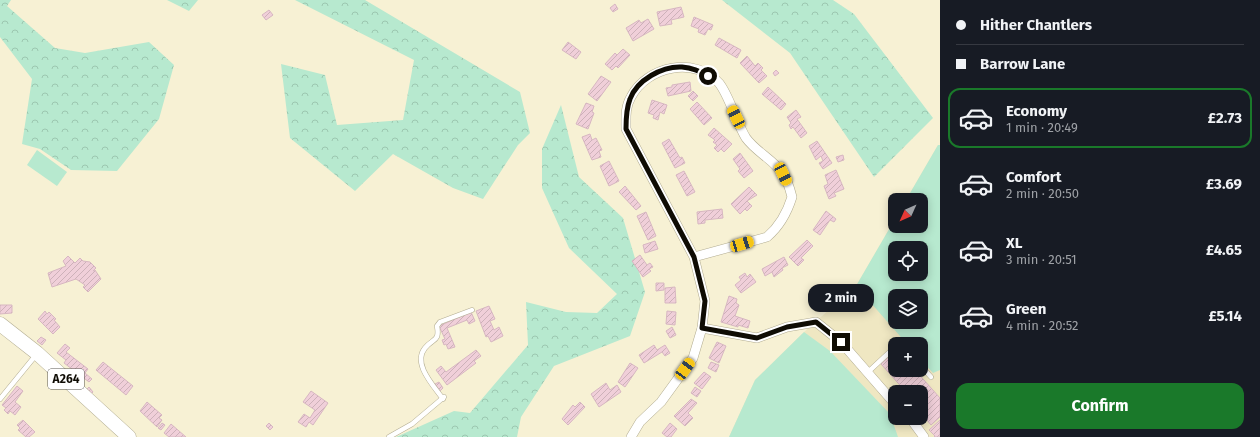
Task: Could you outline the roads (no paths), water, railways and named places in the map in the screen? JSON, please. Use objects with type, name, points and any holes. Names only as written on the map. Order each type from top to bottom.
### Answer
[{"type":"main road","name":"A264","points":[[0,324],[37,353],[129,437]]},
{"type":"street","points":[[631,437],[640,422],[661,402],[693,358],[702,328],[705,301],[694,257],[626,129],[626,110],[630,97],[639,85],[651,76],[664,70],[681,67],[696,69],[719,84],[747,139],[783,174],[792,197],[783,219],[776,229],[767,236],[694,257]]},
{"type":"street","points":[[702,328],[757,338],[787,327],[816,322],[841,342],[888,396]]},
{"type":"street","points":[[915,425],[924,437]]},
{"type":"lane","points":[[388,437],[412,424],[443,398],[425,373],[421,361],[423,352],[439,335],[437,326],[440,322],[472,310]]},
{"type":"lane","points":[[0,399],[37,353]]},
{"type":"lane","points":[[867,373],[888,354]]},
{"type":"lane","points":[[928,374],[931,377]]}]
